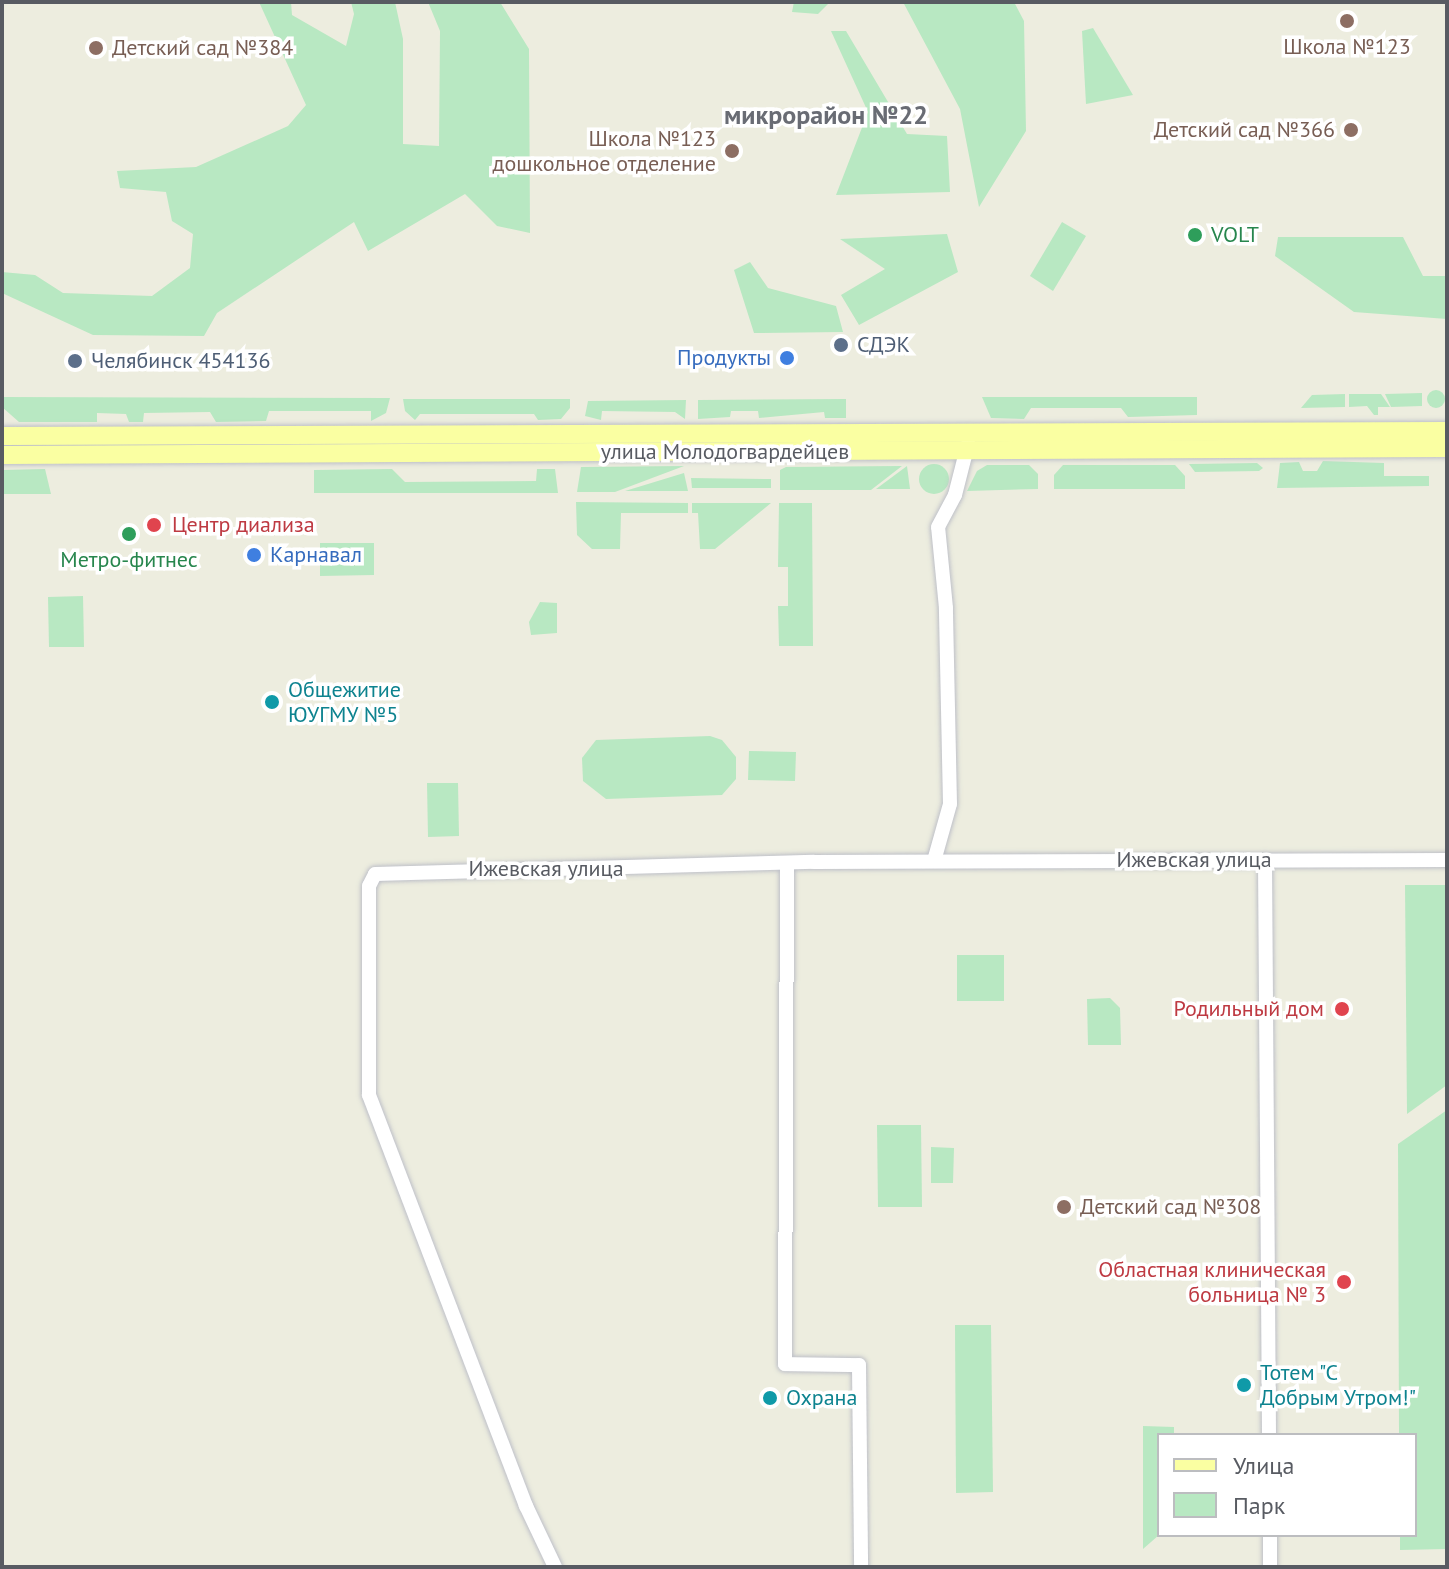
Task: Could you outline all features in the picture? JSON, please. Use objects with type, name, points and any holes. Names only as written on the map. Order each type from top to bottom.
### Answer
[{"type":"main road","name":"улица Молодогвардейцев","points":[[2,455],[968,442],[1447,431]]},
{"type":"main road","name":"улица Молодогвардейцев","points":[[2,436],[1447,448]]},
{"type":"street","points":[[934,861],[950,804],[946,608],[938,527],[955,495],[968,442]]},
{"type":"street","points":[[1265,860],[1269,1433]]},
{"type":"street","name":"Ижевская улица","points":[[555,1567],[516,1480],[369,1095],[371,880],[387,871],[787,863],[1447,860]]},
{"type":"street","points":[[787,863],[785,1364],[859,1365],[861,1567]]},
{"type":"street","points":[[1270,1537],[1270,1567]]},
{"type":"green space","points":[[259,2],[291,2],[292,15],[346,46],[354,14],[351,2],[395,2],[403,39],[403,144],[439,146],[440,31],[428,2],[500,2],[529,49],[530,233],[497,226],[465,194],[368,251],[354,222],[217,313],[204,336],[93,335],[2,293],[2,272],[35,275],[63,293],[152,296],[190,268],[193,234],[172,221],[166,192],[120,188],[117,171],[196,167],[288,126],[306,105]]},
{"type":"green space","points":[[794,2],[830,2],[818,14],[792,12]]},
{"type":"green space","points":[[903,2],[1014,2],[1024,21],[1026,131],[979,207],[960,109]]},
{"type":"green space","points":[[1093,28],[1133,95],[1086,104],[1082,31]]},
{"type":"green space","points":[[831,31],[846,31],[907,134],[947,136],[950,192],[836,195],[868,112]]},
{"type":"green space","points":[[1062,222],[1086,236],[1053,291],[1030,276]]},
{"type":"green space","points":[[947,234],[958,272],[859,325],[841,295],[885,269],[840,239]]},
{"type":"green space","points":[[1278,237],[1403,237],[1423,276],[1447,276],[1447,319],[1354,312],[1275,256]]},
{"type":"green space","points":[[750,262],[768,288],[836,306],[843,332],[754,333],[734,270]]},
{"type":"green space","points":[[1436,390],[1445,399],[1436,408],[1427,399]]},
{"type":"green space","points":[[1422,393],[1422,406],[1391,407],[1385,394]]},
{"type":"green space","points":[[1345,394],[1345,407],[1301,408],[1312,395]]},
{"type":"green space","points":[[1349,394],[1381,394],[1390,407],[1378,407],[1378,415],[1374,415],[1367,406],[1349,407]]},
{"type":"green space","points":[[2,397],[390,398],[386,413],[371,421],[371,411],[269,411],[266,421],[216,422],[210,412],[144,413],[143,422],[129,422],[126,414],[97,413],[97,422],[19,422],[2,407]]},
{"type":"green space","points":[[982,397],[1197,397],[1197,415],[1128,417],[1121,408],[1031,408],[1024,419],[991,418]]},
{"type":"green space","points":[[403,399],[570,399],[570,408],[561,419],[538,420],[534,414],[420,414],[415,420],[405,411]]},
{"type":"green space","points":[[846,399],[846,418],[825,418],[824,412],[759,418],[758,411],[731,411],[730,417],[698,419],[698,400]]},
{"type":"green space","points":[[686,400],[685,419],[675,412],[602,411],[601,420],[585,416],[588,401]]},
{"type":"green space","points":[[1323,461],[1384,463],[1384,476],[1429,476],[1429,486],[1277,488],[1280,463],[1299,462],[1303,471],[1317,471]]},
{"type":"green space","points":[[1257,463],[1263,468],[1259,471],[1195,472],[1189,464]]},
{"type":"green space","points":[[934,464],[945,468],[949,479],[945,490],[934,494],[923,490],[919,479],[923,468]]},
{"type":"green space","points":[[987,465],[1029,465],[1038,474],[1038,489],[967,491],[977,471]]},
{"type":"green space","points":[[1063,465],[1175,465],[1185,476],[1185,489],[1054,489],[1054,475]]},
{"type":"green space","points":[[684,466],[615,492],[577,492],[581,467]]},
{"type":"green space","points":[[902,466],[871,490],[780,490],[780,470],[786,467]]},
{"type":"green space","points":[[907,466],[910,489],[876,489]]},
{"type":"green space","points":[[45,469],[51,494],[2,494],[2,470]]},
{"type":"green space","points":[[392,469],[405,482],[536,481],[537,469],[555,469],[558,493],[314,493],[314,470]]},
{"type":"green space","points":[[684,473],[688,491],[625,491]]},
{"type":"green space","points":[[691,478],[771,479],[771,488],[692,488]]},
{"type":"green space","points":[[576,502],[688,503],[688,513],[621,513],[620,549],[592,549],[577,535]]},
{"type":"green space","points":[[692,503],[771,503],[715,549],[700,549],[698,513],[692,513]]},
{"type":"green space","points":[[779,503],[812,503],[813,646],[779,646],[778,606],[788,606],[788,567],[778,567]]},
{"type":"green space","points":[[320,543],[374,543],[374,575],[320,576]]},
{"type":"green space","points":[[83,596],[84,647],[49,647],[48,597]]},
{"type":"green space","points":[[540,602],[557,603],[557,633],[531,635],[529,622]]},
{"type":"green space","points":[[710,736],[722,740],[736,757],[736,779],[722,795],[606,799],[583,781],[582,758],[596,740]]},
{"type":"green space","points":[[749,751],[796,752],[795,781],[748,780]]},
{"type":"green space","points":[[427,783],[458,783],[459,836],[428,837]]},
{"type":"green space","points":[[1405,885],[1447,885],[1447,1085],[1407,1114]]},
{"type":"green space","points":[[957,955],[1004,955],[1004,1001],[957,1001]]},
{"type":"green space","points":[[1110,998],[1120,1008],[1121,1045],[1088,1045],[1087,999]]},
{"type":"green space","points":[[1447,1110],[1447,1549],[1400,1550],[1400,1537],[1417,1537],[1417,1433],[1399,1433],[1398,1144]]},
{"type":"green space","points":[[877,1125],[921,1125],[922,1207],[878,1207]]},
{"type":"green space","points":[[931,1147],[954,1148],[953,1183],[931,1183]]},
{"type":"green space","points":[[955,1325],[991,1325],[993,1492],[956,1493]]},
{"type":"green space","points":[[1143,1426],[1174,1427],[1174,1433],[1157,1433],[1157,1537],[1143,1549]]},
{"type":"place","name":"Школа №123","points":[[1347,21]]},
{"type":"place","name":"Детский сад №384","points":[[96,48]]},
{"type":"place","name":"Детский сад №366","points":[[1351,130]]},
{"type":"place","name":"Школа №123 дошкольное отделение","points":[[732,151]]},
{"type":"place","name":"VOLT","points":[[1195,235]]},
{"type":"place","name":"СДЭК","points":[[841,345]]},
{"type":"place","name":"Продукты","points":[[787,358]]},
{"type":"place","name":"Челябинск 454136","points":[[75,361]]},
{"type":"place","name":"Центр диализа","points":[[154,525]]},
{"type":"place","name":"Метро-фитнес","points":[[129,534]]},
{"type":"place","name":"Карнавал","points":[[254,555]]},
{"type":"place","name":"Общежитие ЮУГМУ №5","points":[[272,702]]},
{"type":"place","name":"Родильный дом","points":[[1342,1009]]},
{"type":"place","name":"Детский сад №308","points":[[1064,1207]]},
{"type":"place","name":"Областная клиническая больница № 3","points":[[1344,1282]]},
{"type":"place","name":"Тотем \"С Добрым Утром!\"","points":[[1244,1385]]},
{"type":"place","name":"Охрана","points":[[770,1398]]},
{"type":"district","name":"микрорайон №22","points":[[826,115]]}]
